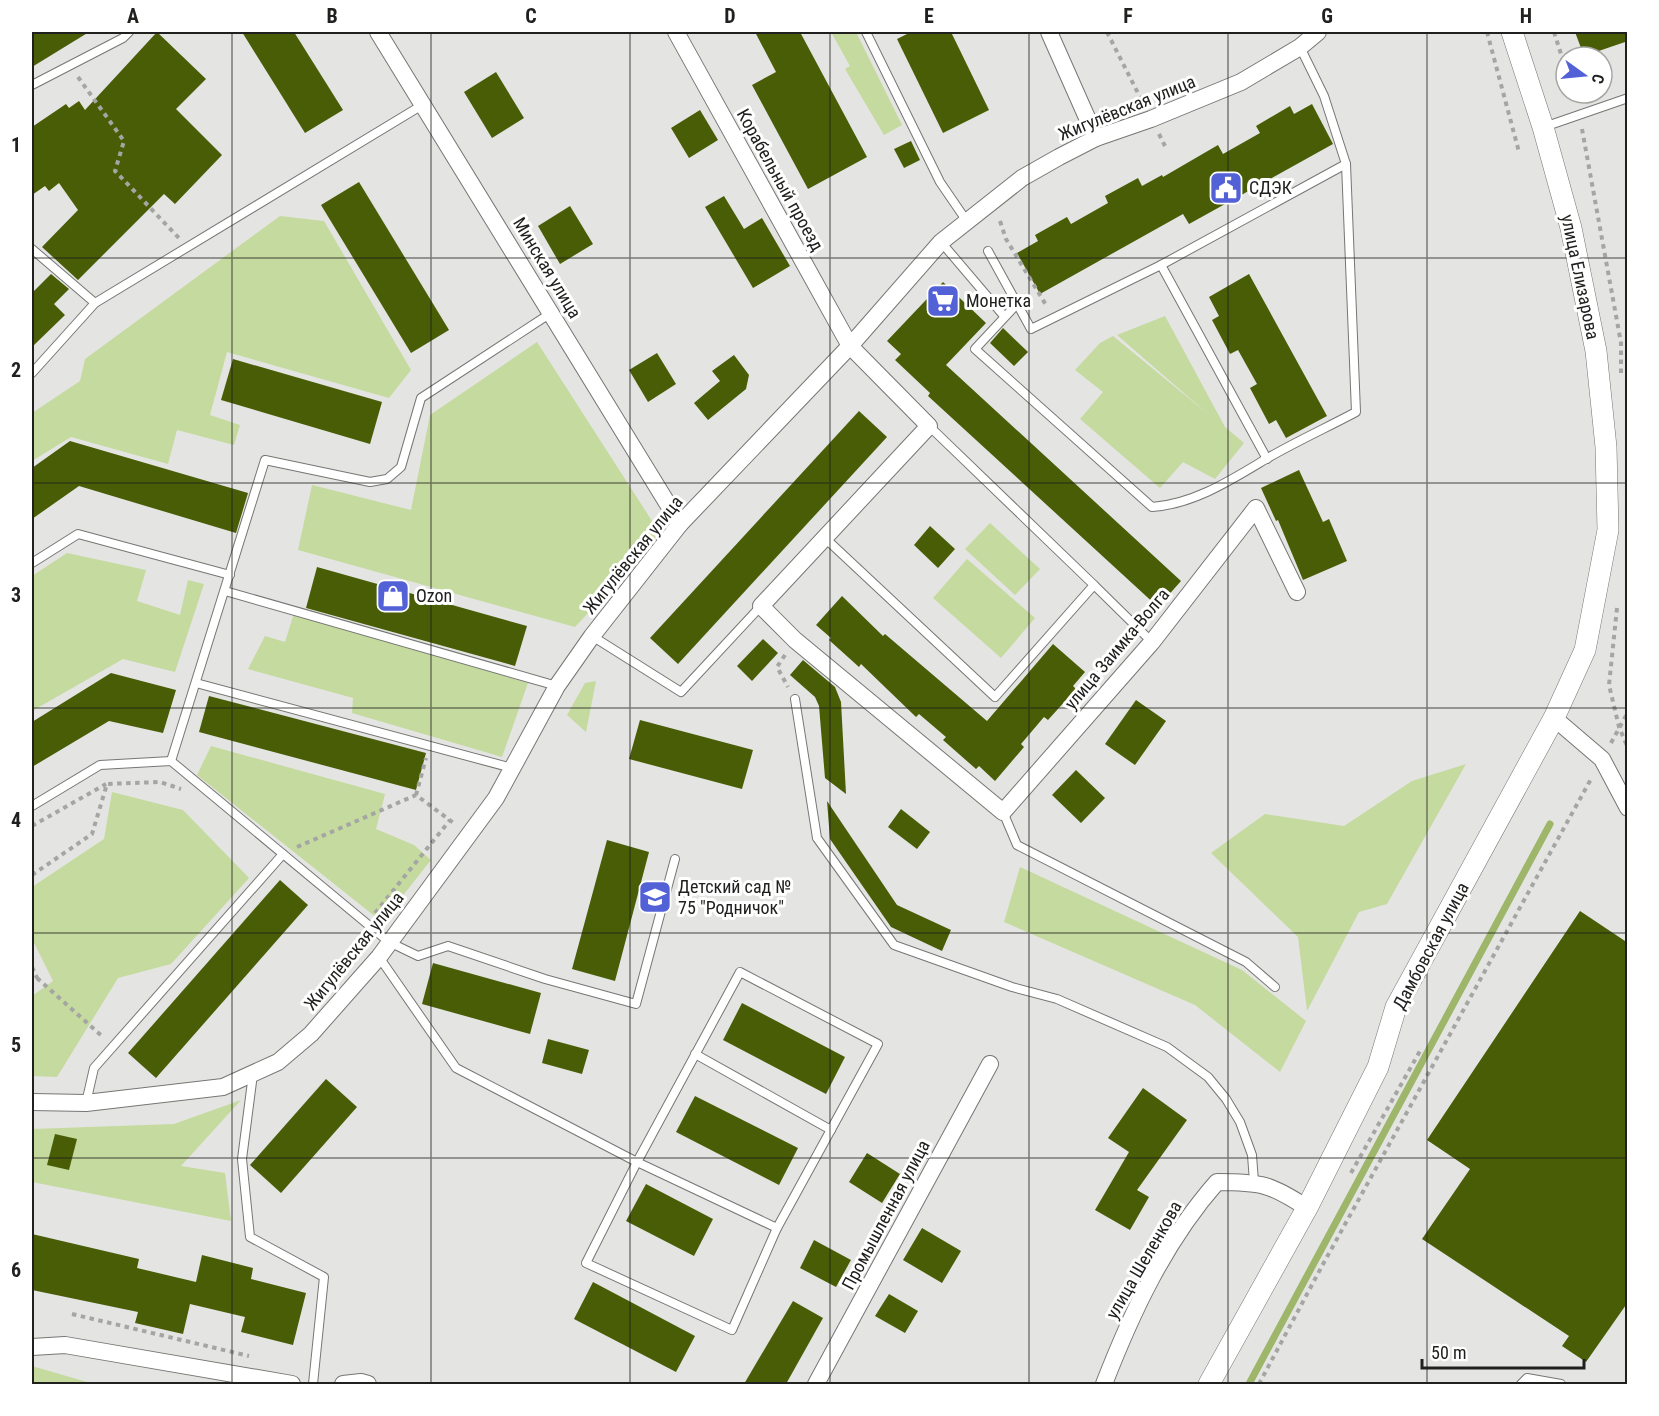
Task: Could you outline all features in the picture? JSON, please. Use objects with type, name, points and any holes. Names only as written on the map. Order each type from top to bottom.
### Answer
[{"type":"street","name":"Минская улица","points":[[378,32],[680,524]]},
{"type":"street","name":"Корабельный проезд","points":[[676,32],[850,346],[929,426]]},
{"type":"street","points":[[1049,32],[1096,138]]},
{"type":"street","name":"Жигулёвская улица","points":[[32,1102],[86,1103],[223,1087],[278,1062],[311,1034],[379,957],[496,798],[557,686],[592,636],[680,524],[850,346],[941,242],[1022,178],[1096,138],[1151,119],[1241,82],[1300,47],[1318,32]]},
{"type":"street","name":"улица Елизарова","points":[[1512,32],[1543,127],[1571,228],[1596,351],[1606,447],[1608,530]]},
{"type":"street","points":[[929,426],[761,606],[795,640],[1003,812]]},
{"type":"street","name":"улица Заимка-Волга","points":[[1003,812],[1152,642],[1256,508],[1297,592]]},
{"type":"street","name":"Дамбовская улица","points":[[1209,1384],[1307,1208],[1378,1067],[1396,1007],[1554,718],[1585,650],[1608,530]]},
{"type":"street","points":[[1554,718],[1602,759],[1628,808]]},
{"type":"street","name":"Промышленная улица","points":[[816,1384],[990,1064]]},
{"type":"street","name":"улица Шеленкова","points":[[1104,1384],[1134,1311],[1191,1211],[1217,1182],[1254,1182],[1276,1188],[1307,1208]]},
{"type":"street","points":[[32,1347],[65,1345],[292,1384]]},
{"type":"street","points":[[343,1384],[361,1382],[368,1384]]},
{"type":"lane","points":[[32,85],[123,38],[129,32]]},
{"type":"lane","points":[[866,32],[940,182],[966,220]]},
{"type":"lane","points":[[1017,304],[975,349],[1152,507],[1165,506],[1223,486],[1267,459],[1356,412],[1346,164],[1324,96],[1300,47]]},
{"type":"lane","points":[[1543,127],[1628,98]]},
{"type":"lane","points":[[32,373],[95,303],[424,105]]},
{"type":"lane","points":[[988,251],[1031,329],[1161,265],[1346,164]]},
{"type":"lane","points":[[941,242],[1004,316]]},
{"type":"lane","points":[[32,249],[95,303]]},
{"type":"lane","points":[[1161,265],[1267,459]]},
{"type":"lane","points":[[171,761],[265,460],[370,482],[387,479],[401,467],[421,398],[551,313]]},
{"type":"lane","points":[[929,426],[1152,642]]},
{"type":"lane","points":[[32,563],[78,534],[230,575]]},
{"type":"lane","points":[[825,538],[995,697],[1094,585]]},
{"type":"lane","points":[[225,591],[557,686]]},
{"type":"lane","points":[[592,636],[681,692],[761,606]]},
{"type":"lane","points":[[196,683],[512,768]]},
{"type":"lane","points":[[795,699],[817,838],[894,945],[1012,987],[1057,999],[1167,1047],[1208,1077],[1226,1099],[1240,1122],[1252,1155],[1254,1182]]},
{"type":"lane","points":[[32,806],[100,765],[171,761],[389,942],[418,956],[448,946],[545,979],[636,1004],[675,859]]},
{"type":"lane","points":[[1003,812],[1017,845],[1246,962],[1275,987]]},
{"type":"lane","points":[[86,1103],[94,1068],[283,854]]},
{"type":"lane","points":[[379,957],[456,1068],[637,1162],[777,1228]]},
{"type":"lane","points":[[740,972],[878,1044],[777,1228],[732,1330],[586,1263],[695,1054],[740,972]]},
{"type":"lane","points":[[695,1054],[831,1130]]},
{"type":"lane","points":[[253,1073],[242,1159],[250,1237],[324,1277],[313,1384]]},
{"type":"lane","points":[[1521,1384],[1527,1378],[1561,1384]]},
{"type":"path","points":[[1107,32],[1165,146]]},
{"type":"path","points":[[1487,32],[1519,152]]},
{"type":"path","points":[[71,66],[124,141],[115,171],[188,247]]},
{"type":"path","points":[[1000,221],[1006,239],[1045,306],[1055,301]]},
{"type":"path","points":[[795,640],[777,667],[795,699]]},
{"type":"path","points":[[1259,1384],[1333,1245],[1628,712]]},
{"type":"path","points":[[1619,728],[1628,748]]},
{"type":"path","points":[[416,795],[430,746]]},
{"type":"path","points":[[32,826],[107,784],[160,782],[188,792]]},
{"type":"path","points":[[32,875],[92,834],[107,784]]},
{"type":"path","points":[[416,795],[469,834]]},
{"type":"path","points":[[283,854],[416,795]]},
{"type":"path","points":[[367,923],[450,820]]},
{"type":"path","points":[[32,967],[37,978],[113,1046]]},
{"type":"path","points":[[32,982],[37,978]]},
{"type":"path","points":[[72,1314],[256,1357]]},
{"type":"green space","points":[[831,32],[856,32],[902,125],[884,135],[845,69],[850,66]]},
{"type":"green space","points":[[280,216],[324,221],[411,370],[389,398],[227,352],[210,415],[240,425],[234,445],[177,430],[168,464],[71,437],[32,461],[32,413],[80,381],[85,359]]},
{"type":"green space","points":[[1165,316],[1225,427],[1244,443],[1215,479],[1183,462],[1160,488],[1080,419],[1103,392],[1075,370],[1100,343],[1113,336],[1208,414],[1117,335]]},
{"type":"green space","points":[[537,342],[661,535],[575,627],[298,550],[312,485],[411,510],[430,415]]},
{"type":"green space","points":[[990,523],[1040,569],[1015,595],[965,549]]},
{"type":"green space","points":[[67,553],[146,570],[137,601],[180,615],[188,580],[204,584],[175,672],[123,659],[32,711],[32,576]]},
{"type":"green space","points":[[967,559],[1035,618],[1001,658],[933,598]]},
{"type":"green space","points":[[294,613],[528,683],[502,757],[352,713],[353,698],[248,669],[265,636],[285,642]]},
{"type":"green space","points":[[596,681],[586,732],[567,715],[585,683]]},
{"type":"green space","points":[[211,746],[385,794],[376,829],[414,845],[431,860],[382,922],[197,775]]},
{"type":"green space","points":[[1466,764],[1387,904],[1359,912],[1307,1011],[1298,937],[1211,853],[1265,814],[1344,826],[1412,781]]},
{"type":"green space","points":[[112,792],[183,810],[249,878],[171,964],[118,978],[57,1077],[32,1076],[32,996],[53,981],[32,939],[32,887],[104,839]]},
{"type":"green space","points":[[1020,867],[1242,970],[1306,1021],[1280,1072],[1195,1005],[1004,922]]},
{"type":"green space","points":[[241,1100],[181,1166],[225,1173],[231,1221],[32,1182],[32,1129],[174,1124]]},
{"type":"green space","points":[[32,1366],[94,1384],[32,1384]]},
{"type":"building","points":[[32,32],[89,32],[32,67]]},
{"type":"building","points":[[157,32],[206,79],[176,109],[222,155],[175,204],[164,194],[78,280],[42,247],[78,210],[59,183],[49,191],[45,186],[32,195],[32,127],[66,104],[69,108],[79,101],[85,110]]},
{"type":"building","points":[[242,32],[294,32],[343,110],[305,133]]},
{"type":"building","points":[[755,32],[800,32],[867,157],[808,189],[752,85],[776,72]]},
{"type":"building","points":[[911,32],[951,32],[989,110],[943,133],[897,39]]},
{"type":"building","points":[[1575,32],[1628,32],[1628,41],[1614,46],[1580,45]]},
{"type":"building","points":[[496,72],[524,118],[492,138],[464,92]]},
{"type":"building","points":[[1312,104],[1333,144],[1189,224],[1183,214],[1040,294],[1017,253],[1038,241],[1035,235],[1067,217],[1071,224],[1108,203],[1105,196],[1138,178],[1142,186],[1162,175],[1163,177],[1218,145],[1223,154],[1260,133],[1256,126],[1290,106],[1294,114]]},
{"type":"building","points":[[700,110],[718,140],[689,158],[671,128]]},
{"type":"building","points":[[911,141],[920,160],[904,168],[894,149]]},
{"type":"building","points":[[359,182],[449,330],[411,353],[321,205]]},
{"type":"building","points":[[724,196],[744,229],[762,218],[790,266],[753,288],[705,207]]},
{"type":"building","points":[[570,206],[593,244],[560,264],[538,226]]},
{"type":"building","points":[[51,274],[69,289],[54,304],[65,315],[32,347],[32,293]]},
{"type":"building","points":[[1249,274],[1327,416],[1286,438],[1276,420],[1269,424],[1250,388],[1257,384],[1238,350],[1230,354],[1212,320],[1219,316],[1209,297]]},
{"type":"building","points":[[943,282],[986,323],[946,365],[1181,581],[1158,607],[928,396],[930,393],[895,360],[901,354],[887,341]]},
{"type":"building","points":[[1003,328],[1028,352],[1014,366],[990,343]]},
{"type":"building","points":[[657,353],[676,384],[648,402],[629,370]]},
{"type":"building","points":[[734,355],[749,375],[746,389],[708,420],[694,403],[720,381],[712,371]]},
{"type":"building","points":[[233,359],[382,402],[370,444],[221,400]]},
{"type":"building","points":[[859,411],[887,437],[678,664],[650,638]]},
{"type":"building","points":[[70,441],[248,493],[236,533],[79,486],[32,519],[32,468]]},
{"type":"building","points":[[1299,470],[1323,522],[1329,519],[1347,561],[1303,580],[1278,520],[1276,521],[1261,488]]},
{"type":"building","points":[[930,526],[955,549],[938,568],[914,545]]},
{"type":"building","points":[[317,567],[527,626],[515,666],[306,608]]},
{"type":"building","points":[[842,596],[883,636],[885,634],[987,721],[1053,644],[1085,672],[1073,686],[1076,689],[1048,720],[1044,717],[1021,744],[1024,747],[995,781],[979,766],[976,769],[943,740],[946,737],[919,714],[916,717],[861,664],[859,667],[829,640],[831,638],[816,625]]},
{"type":"building","points":[[763,639],[778,653],[752,681],[737,666]]},
{"type":"building","points":[[803,660],[835,687],[841,702],[846,794],[825,778],[819,706],[815,697],[790,675]]},
{"type":"building","points":[[111,673],[176,690],[163,733],[109,721],[32,767],[32,722]]},
{"type":"building","points":[[209,696],[426,753],[416,790],[199,732]]},
{"type":"building","points":[[1136,700],[1166,721],[1135,765],[1105,744]]},
{"type":"building","points":[[640,720],[753,750],[742,789],[629,759]]},
{"type":"building","points":[[1076,770],[1105,798],[1081,823],[1052,795]]},
{"type":"building","points":[[827,801],[897,905],[951,930],[942,951],[891,927],[830,839]]},
{"type":"building","points":[[901,809],[930,832],[917,849],[888,827]]},
{"type":"building","points":[[607,840],[649,852],[615,981],[572,969]]},
{"type":"building","points":[[280,880],[308,905],[156,1078],[128,1053]]},
{"type":"building","points":[[1580,911],[1628,943],[1628,1302],[1586,1362],[1562,1346],[1569,1336],[1422,1239],[1470,1169],[1427,1140]]},
{"type":"building","points":[[433,963],[541,993],[530,1034],[422,1004]]},
{"type":"building","points":[[742,1003],[845,1057],[826,1094],[723,1040]]},
{"type":"building","points":[[548,1039],[589,1050],[582,1074],[542,1063]]},
{"type":"building","points":[[326,1079],[357,1107],[281,1193],[250,1165]]},
{"type":"building","points":[[1143,1088],[1187,1120],[1137,1190],[1149,1197],[1130,1230],[1095,1210],[1129,1152],[1108,1138]]},
{"type":"building","points":[[695,1096],[798,1148],[779,1185],[676,1132]]},
{"type":"building","points":[[55,1134],[77,1139],[69,1170],[47,1165]]},
{"type":"building","points":[[867,1153],[900,1174],[882,1203],[849,1182]]},
{"type":"building","points":[[646,1184],[713,1219],[694,1256],[626,1221]]},
{"type":"building","points":[[922,1228],[961,1251],[942,1283],[903,1260]]},
{"type":"building","points":[[32,1234],[139,1259],[137,1268],[196,1282],[202,1255],[253,1268],[251,1279],[306,1293],[293,1345],[241,1332],[245,1317],[190,1304],[183,1334],[135,1323],[138,1312],[32,1290]]},
{"type":"building","points":[[814,1240],[851,1260],[836,1287],[800,1268]]},
{"type":"building","points":[[593,1282],[695,1336],[676,1372],[574,1319]]},
{"type":"building","points":[[889,1294],[918,1311],[905,1333],[875,1316]]},
{"type":"building","points":[[793,1301],[823,1318],[786,1384],[744,1384]]},
{"type":"waterway","points":[[1249,1384],[1550,824]]},
{"type":"place","name":"СДЭК","points":[[1226,188]]},
{"type":"place","name":"Монетка","points":[[943,301]]},
{"type":"place","name":"Ozon","points":[[393,596]]},
{"type":"place","name":"Детский сад № 75 \"Родничок\"","points":[[655,897]]}]
